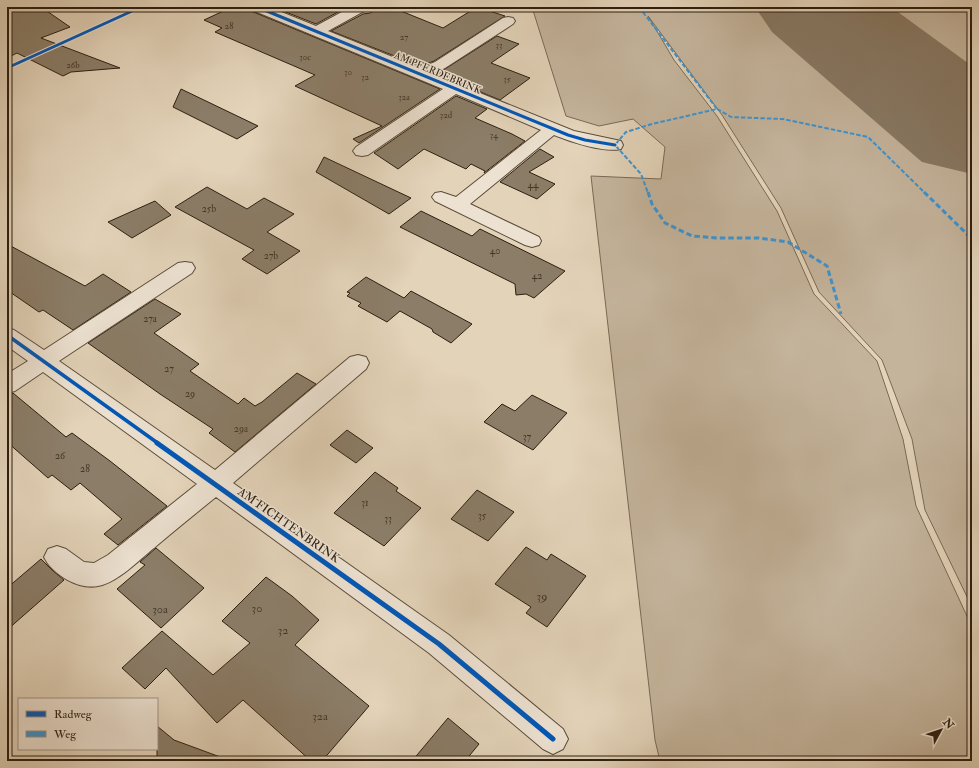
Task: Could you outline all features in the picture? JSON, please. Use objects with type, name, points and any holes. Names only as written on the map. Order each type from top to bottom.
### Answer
[{"type":"street","name":"AM PFERDEBRINK","points":[[257,7],[553,128],[585,140],[615,145]]},
{"type":"street","points":[[317,31],[361,7]]},
{"type":"street","points":[[420,74],[440,65],[508,21]]},
{"type":"street","points":[[362,150],[455,88]]},
{"type":"street","points":[[532,241],[449,201],[553,128]]},
{"type":"street","points":[[7,385],[185,268]]},
{"type":"street","name":"AM FICHTENBRINK","points":[[7,335],[439,644],[553,739]]},
{"type":"street","points":[[58,557],[79,574],[97,575],[117,564],[215,484],[358,363]]},
{"type":"shaded area","points":[[532,7],[972,7],[972,607],[925,510],[912,439],[882,360],[819,292],[781,208],[722,115],[648,16],[674,60],[717,116],[777,211],[814,294],[877,361],[903,439],[916,506],[972,627],[972,761],[660,761],[655,740],[591,176],[661,179],[665,147],[633,119],[599,126],[566,116]]},
{"type":"building","points":[[7,7],[41,7],[70,27],[41,38],[120,68],[71,72],[63,76],[17,53],[7,58]]},
{"type":"building","points":[[232,7],[249,7],[251,11],[440,89],[359,143],[353,139],[382,126],[295,86],[315,75],[215,32],[222,28],[204,20]]},
{"type":"building","points":[[273,7],[325,7],[338,12],[316,24]]},
{"type":"building","points":[[381,7],[391,7],[443,28],[477,7],[505,16],[434,61],[420,66],[331,31],[363,14],[370,13]]},
{"type":"building","points":[[497,36],[519,44],[491,63],[530,78],[500,100],[437,74]]},
{"type":"building","points":[[181,89],[258,126],[237,139],[173,107]]},
{"type":"building","points":[[456,96],[487,109],[475,118],[525,141],[484,173],[485,171],[471,164],[466,169],[424,149],[398,169],[374,153]]},
{"type":"building","points":[[540,149],[554,157],[529,172],[555,184],[537,199],[500,182]]},
{"type":"building","points":[[324,157],[411,198],[389,214],[316,172]]},
{"type":"building","points":[[207,187],[247,209],[264,198],[294,214],[267,232],[300,251],[267,274],[242,259],[254,250],[175,207]]},
{"type":"building","points":[[155,201],[171,215],[132,238],[108,222]]},
{"type":"building","points":[[421,211],[472,236],[480,229],[565,271],[534,298],[526,294],[516,295],[515,284],[400,227]]},
{"type":"building","points":[[7,244],[85,286],[103,274],[131,292],[73,330],[43,310],[39,312],[7,290]]},
{"type":"building","points":[[366,277],[404,298],[411,291],[472,324],[451,343],[433,332],[432,329],[400,311],[387,322],[358,306],[361,303],[347,296],[350,293],[347,292]]},
{"type":"building","points":[[155,299],[181,314],[154,333],[199,364],[190,371],[238,404],[244,398],[255,406],[297,373],[316,384],[235,452],[209,433],[213,429],[160,394],[88,343]]},
{"type":"building","points":[[13,393],[66,437],[72,433],[167,506],[118,545],[104,534],[122,519],[80,483],[71,490],[52,475],[48,478],[7,442],[7,394]]},
{"type":"building","points":[[532,395],[567,413],[533,450],[484,422],[502,404],[515,411]]},
{"type":"building","points":[[347,430],[373,448],[356,463],[330,445]]},
{"type":"building","points":[[375,472],[398,488],[396,491],[421,508],[384,546],[334,513]]},
{"type":"building","points":[[477,490],[514,512],[488,541],[451,519]]},
{"type":"building","points":[[526,547],[547,560],[551,554],[586,576],[547,627],[526,613],[531,607],[495,584]]},
{"type":"building","points":[[156,548],[204,588],[161,628],[117,589],[145,565],[140,562]]},
{"type":"building","points":[[41,559],[64,580],[7,630],[7,588]]},
{"type":"building","points":[[266,577],[292,596],[319,620],[295,645],[369,706],[322,761],[311,761],[243,700],[217,723],[166,668],[145,689],[122,668],[162,631],[213,675],[250,643],[222,621]]},
{"type":"building","points":[[448,718],[479,744],[465,761],[412,761]]},
{"type":"building","points":[[158,727],[174,740],[223,758],[222,761],[157,761]]},
{"type":"runway","points":[[814,7],[972,132]]},
{"type":"marked path","points":[[639,7],[717,109],[652,124],[626,132],[615,145],[641,174],[652,204],[665,223],[692,236],[718,238],[759,238],[788,242],[827,266],[841,314]]},
{"type":"marked path","points":[[717,109],[731,117],[783,119],[868,137],[972,239]]},
{"type":"cycle path","points":[[7,68],[141,7]]},
{"type":"cycle path","points":[[257,7],[568,135],[585,140],[615,145]]},
{"type":"cycle path","points":[[7,335],[439,644],[553,739]]}]
